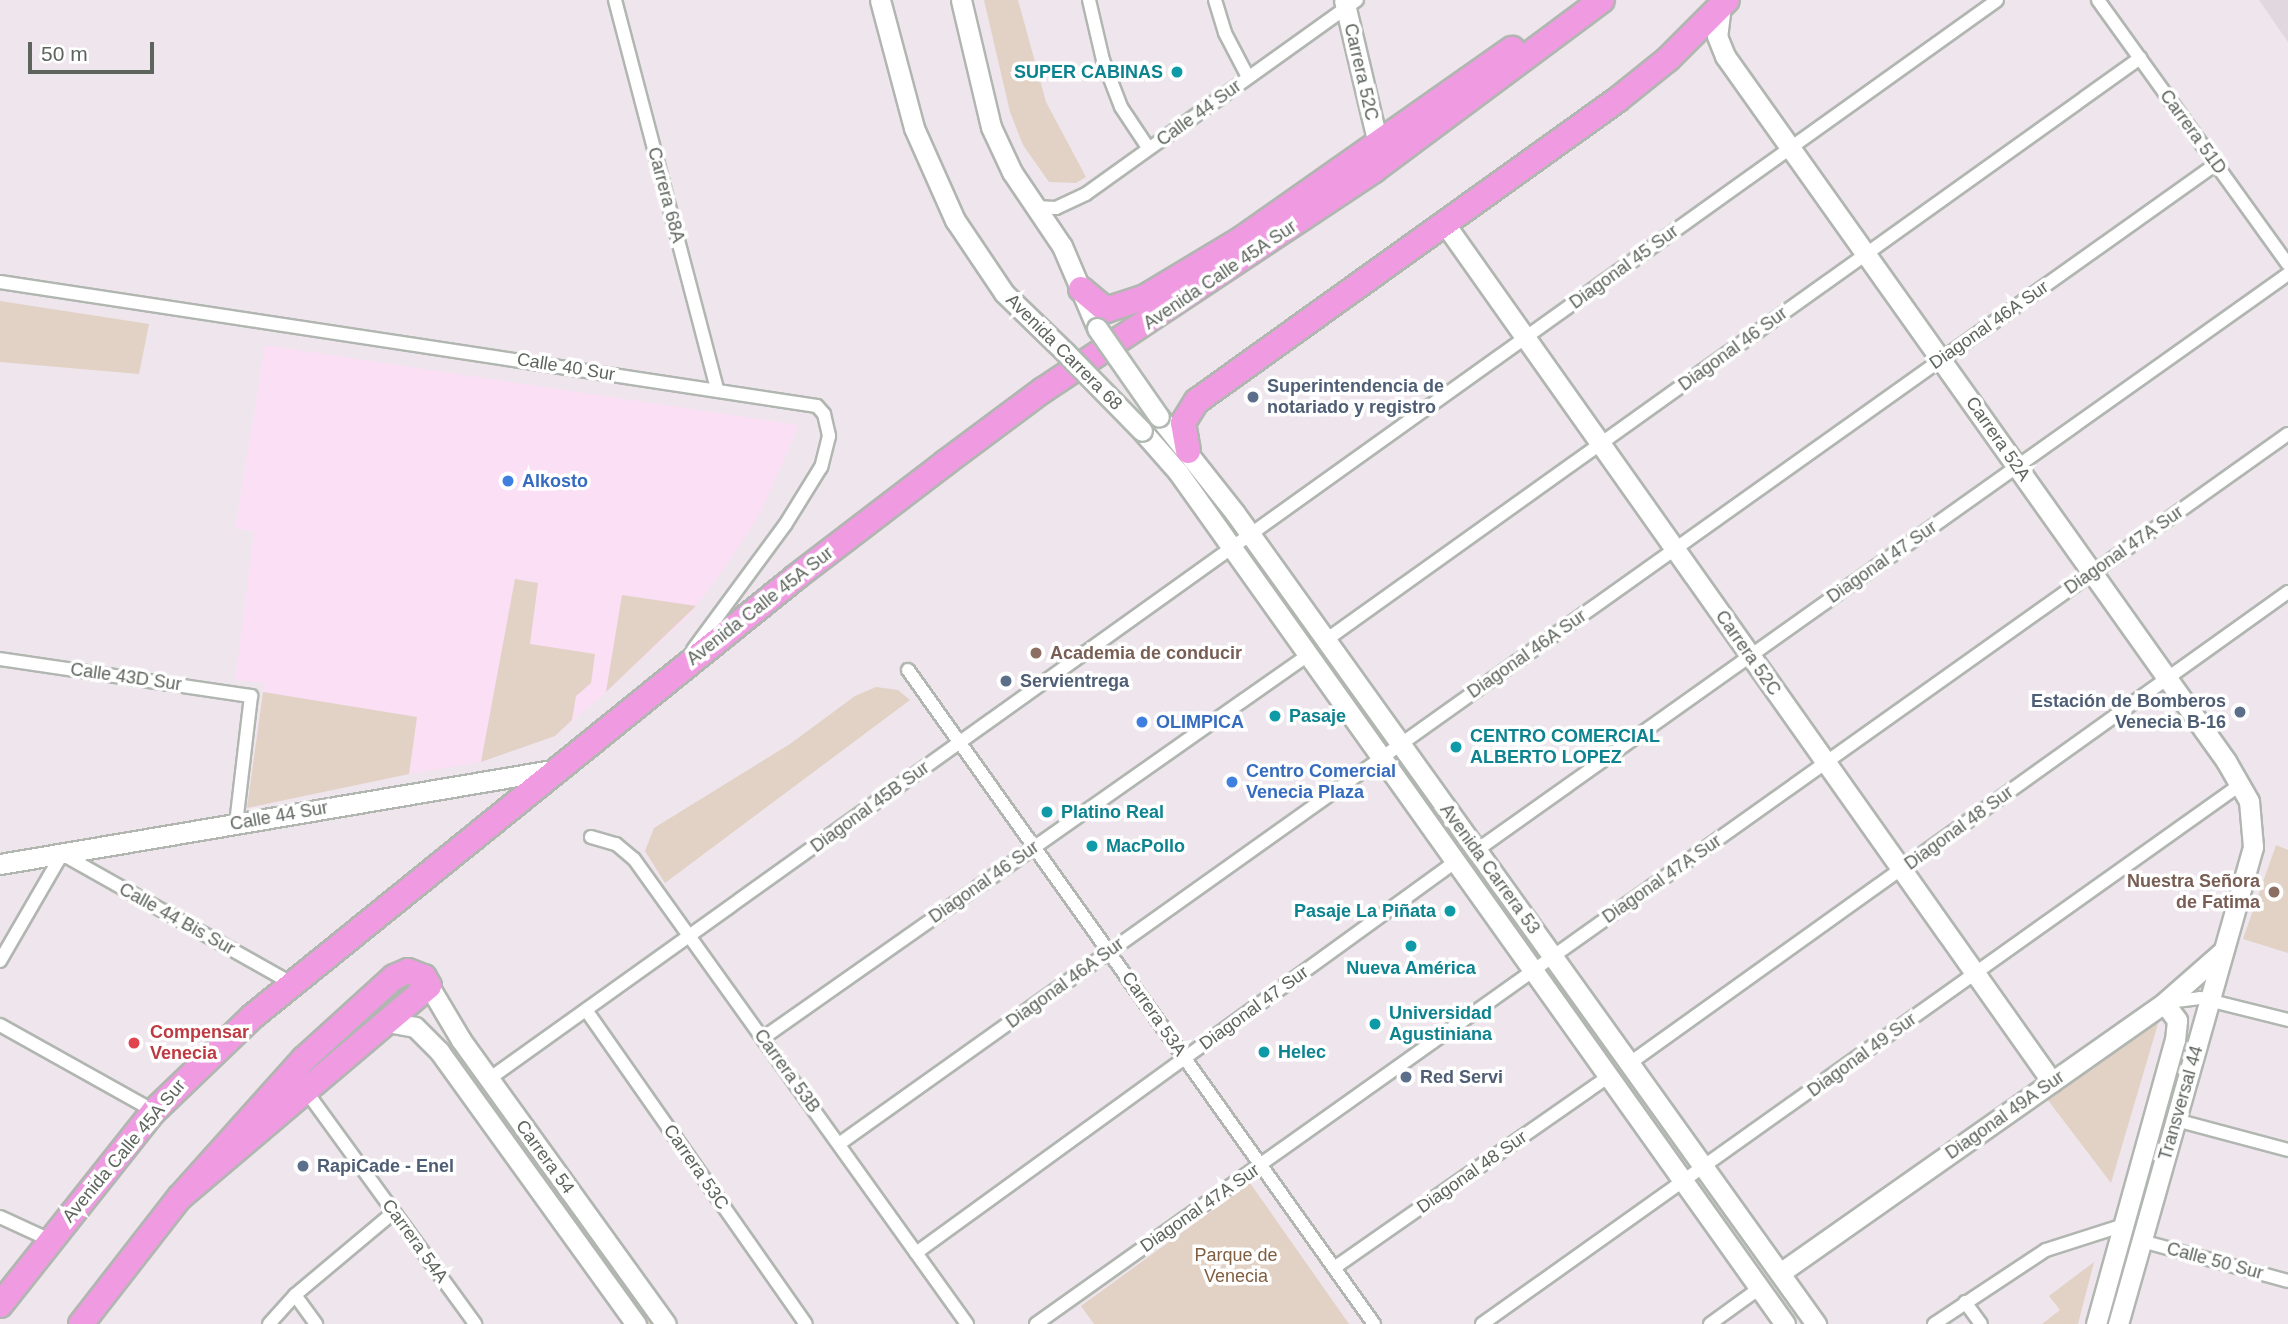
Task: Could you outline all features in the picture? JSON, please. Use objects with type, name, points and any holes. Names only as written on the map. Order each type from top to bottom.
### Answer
[{"type":"highway","points":[[1081,289],[1106,310],[1127,306],[1243,238],[1589,0]]},
{"type":"highway","name":"Avenida Calle 45A Sur","points":[[0,1305],[154,1111],[215,1048],[293,984],[676,673],[1044,390],[1374,170],[1602,0]]},
{"type":"highway","points":[[1188,452],[1183,423],[1197,401],[1635,86],[1668,59],[1724,2]]},
{"type":"highway","points":[[81,1324],[180,1197],[332,1030],[394,977],[408,971],[427,981],[387,1022],[180,1197]]},
{"type":"street","name":"Carrera 68A","points":[[615,0],[717,390]]},
{"type":"street","name":"Avenida Carrera 68","points":[[880,0],[914,128],[955,220],[1004,293],[1142,431]]},
{"type":"street","name":"Avenida Carrera 68","points":[[961,0],[991,127],[1035,207],[1062,246],[1097,328],[1159,417]]},
{"type":"street","points":[[1088,0],[1121,107],[1149,149]]},
{"type":"street","points":[[1215,0],[1225,33],[1248,78]]},
{"type":"street","name":"Diagonal 45 Sur","points":[[1250,535],[1997,0]]},
{"type":"street","name":"Carrera 51D","points":[[2098,0],[2288,264]]},
{"type":"street","name":"Carrera 52A","points":[[1724,2],[1717,36],[1725,56],[2241,783],[2254,832],[2244,882]]},
{"type":"street","name":"Calle 44 Sur","points":[[1035,207],[1056,208],[1073,202],[1349,3]]},
{"type":"street","name":"Carrera 52C","points":[[1349,3],[1378,144]]},
{"type":"street","name":"Diagonal 46 Sur","points":[[1326,640],[2140,58]]},
{"type":"street","name":"Diagonal 46A Sur","points":[[839,1144],[2216,164]]},
{"type":"street","name":"Carrera 52C","points":[[1445,224],[2052,1082]]},
{"type":"street","name":"Diagonal 47 Sur","points":[[1477,850],[2288,274]]},
{"type":"street","name":"Calle 40 Sur","points":[[0,282],[817,406],[828,422],[829,441],[821,467],[785,525],[676,673]]},
{"type":"street","name":"Avenida Carrera 53","points":[[1159,417],[1250,535],[1816,1324]]},
{"type":"street","name":"Avenida Carrera 53","points":[[1142,431],[1178,472],[1785,1324]]},
{"type":"street","name":"Diagonal 47A Sur","points":[[1036,1324],[2288,434]]},
{"type":"street","name":"Diagonal 45B Sur","points":[[489,1079],[1250,535]]},
{"type":"street","name":"Diagonal 48 Sur","points":[[1630,1063],[2288,592]]},
{"type":"street","name":"Diagonal 46 Sur","points":[[763,1038],[1308,655]]},
{"type":"street","name":"Calle 43D Sur","points":[[0,659],[251,696],[236,824]]},
{"type":"street","name":"Carrera 53A","points":[[908,670],[1374,1324]]},
{"type":"street","name":"Calle 44 Sur","points":[[0,864],[558,769]]},
{"type":"street","name":"Diagonal 49 Sur","points":[[1482,1324],[1706,1168],[2241,783]]},
{"type":"street","name":"Carrera 53B","points":[[591,838],[615,844],[628,853],[967,1324]]},
{"type":"street","points":[[0,961],[62,853]]},
{"type":"street","name":"Calle 44 Bis Sur","points":[[62,853],[293,984]]},
{"type":"street","name":"Diagonal 47 Sur","points":[[916,1253],[1455,862]]},
{"type":"street","name":"Transversal 44","points":[[2118,1324],[2244,882]]},
{"type":"street","name":"Diagonal 49A Sur","points":[[1780,1273],[2164,1003],[2224,950]]},
{"type":"street","name":"Carrera 54","points":[[427,981],[489,1079],[666,1324]]},
{"type":"street","points":[[2164,1003],[2210,1000],[2288,1020]]},
{"type":"street","name":"Transversal 44","points":[[2096,1324],[2175,1040],[2177,1020],[2164,1003]]},
{"type":"street","name":"Carrera 53C","points":[[586,1010],[806,1324]]},
{"type":"street","name":"Carrera 54","points":[[387,1022],[415,1027],[433,1044],[636,1324]]},
{"type":"street","points":[[0,1025],[154,1111]]},
{"type":"street","name":"Diagonal 48 Sur","points":[[1334,1268],[1609,1076]]},
{"type":"street","name":"Carrera 54A","points":[[306,1091],[475,1324]]},
{"type":"street","points":[[2176,1120],[2288,1150]]},
{"type":"street","points":[[269,1324],[295,1295],[394,1212]]},
{"type":"street","points":[[0,1217],[50,1240]]},
{"type":"street","points":[[1934,1324],[2046,1250],[2124,1225]]},
{"type":"street","name":"Calle 50 Sur","points":[[2142,1241],[2288,1281]]},
{"type":"street","points":[[1710,1324],[1760,1288]]},
{"type":"street","points":[[295,1295],[316,1324]]},
{"type":"street","points":[[618,1300],[650,1301]]},
{"type":"street","points":[[1965,1302],[1981,1324]]},
{"type":"shaded area","points":[[2259,0],[2288,0],[2288,42]]},
{"type":"shaded area","points":[[265,345],[799,425],[761,512],[730,560],[689,616],[606,692],[555,736],[481,762],[409,774],[417,717],[263,692],[264,683],[235,680],[254,532],[235,528]]},
{"type":"green space","points":[[984,0],[1018,0],[1046,102],[1086,177],[1076,183],[1049,182],[1023,145],[1010,112]]},
{"type":"green space","points":[[0,301],[149,324],[139,374],[0,362]]},
{"type":"green space","points":[[515,579],[538,583],[530,644],[595,654],[591,683],[576,696],[572,720],[555,736],[481,762]]},
{"type":"green space","points":[[622,595],[696,606],[606,692]]},
{"type":"green space","points":[[876,687],[898,690],[910,700],[665,883],[645,851],[654,828],[790,744],[855,696]]},
{"type":"green space","points":[[263,692],[417,717],[409,774],[247,808]]},
{"type":"green space","name":"Nuestra Señora de Fatima","points":[[2276,845],[2288,850],[2288,953],[2243,939]]},
{"type":"green space","points":[[401,980],[410,987],[299,1086],[326,1047]]},
{"type":"green space","points":[[2160,1017],[2111,1183],[2047,1099]]},
{"type":"green space","points":[[497,1106],[655,1324],[645,1324],[492,1110]]},
{"type":"green space","name":"Parque de Venecia","points":[[1250,1183],[1349,1324],[1094,1324],[1081,1306]]},
{"type":"green space","points":[[2094,1262],[2078,1324],[2042,1324],[2060,1310],[2049,1296]]},
{"type":"place","name":"SUPER CABINAS","points":[[1177,72]]},
{"type":"place","name":"Superintendencia de notariado y registro","points":[[1253,397]]},
{"type":"place","name":"Alkosto","points":[[508,481]]},
{"type":"place","name":"Academia de conducir","points":[[1036,653]]},
{"type":"place","name":"Servientrega","points":[[1006,681]]},
{"type":"place","name":"Estación de Bomberos Venecia B-16","points":[[2240,712]]},
{"type":"place","name":"Pasaje","points":[[1275,716]]},
{"type":"place","name":"OLIMPICA","points":[[1142,722]]},
{"type":"place","name":"CENTRO COMERCIAL ALBERTO LOPEZ","points":[[1456,747]]},
{"type":"place","name":"Centro Comercial Venecia Plaza","points":[[1232,782]]},
{"type":"place","name":"Platino Real","points":[[1047,812]]},
{"type":"place","name":"MacPollo","points":[[1092,846]]},
{"type":"place","name":"Nuestra Señora de Fatima","points":[[2274,892]]},
{"type":"place","name":"Pasaje La Piñata","points":[[1450,911]]},
{"type":"place","name":"Nueva América","points":[[1411,946]]},
{"type":"place","name":"Universidad Agustiniana","points":[[1375,1024]]},
{"type":"place","name":"Compensar Venecia","points":[[134,1043]]},
{"type":"place","name":"Helec","points":[[1264,1052]]},
{"type":"place","name":"Red Servi","points":[[1406,1077]]},
{"type":"place","name":"RapiCade - Enel","points":[[303,1166]]}]
